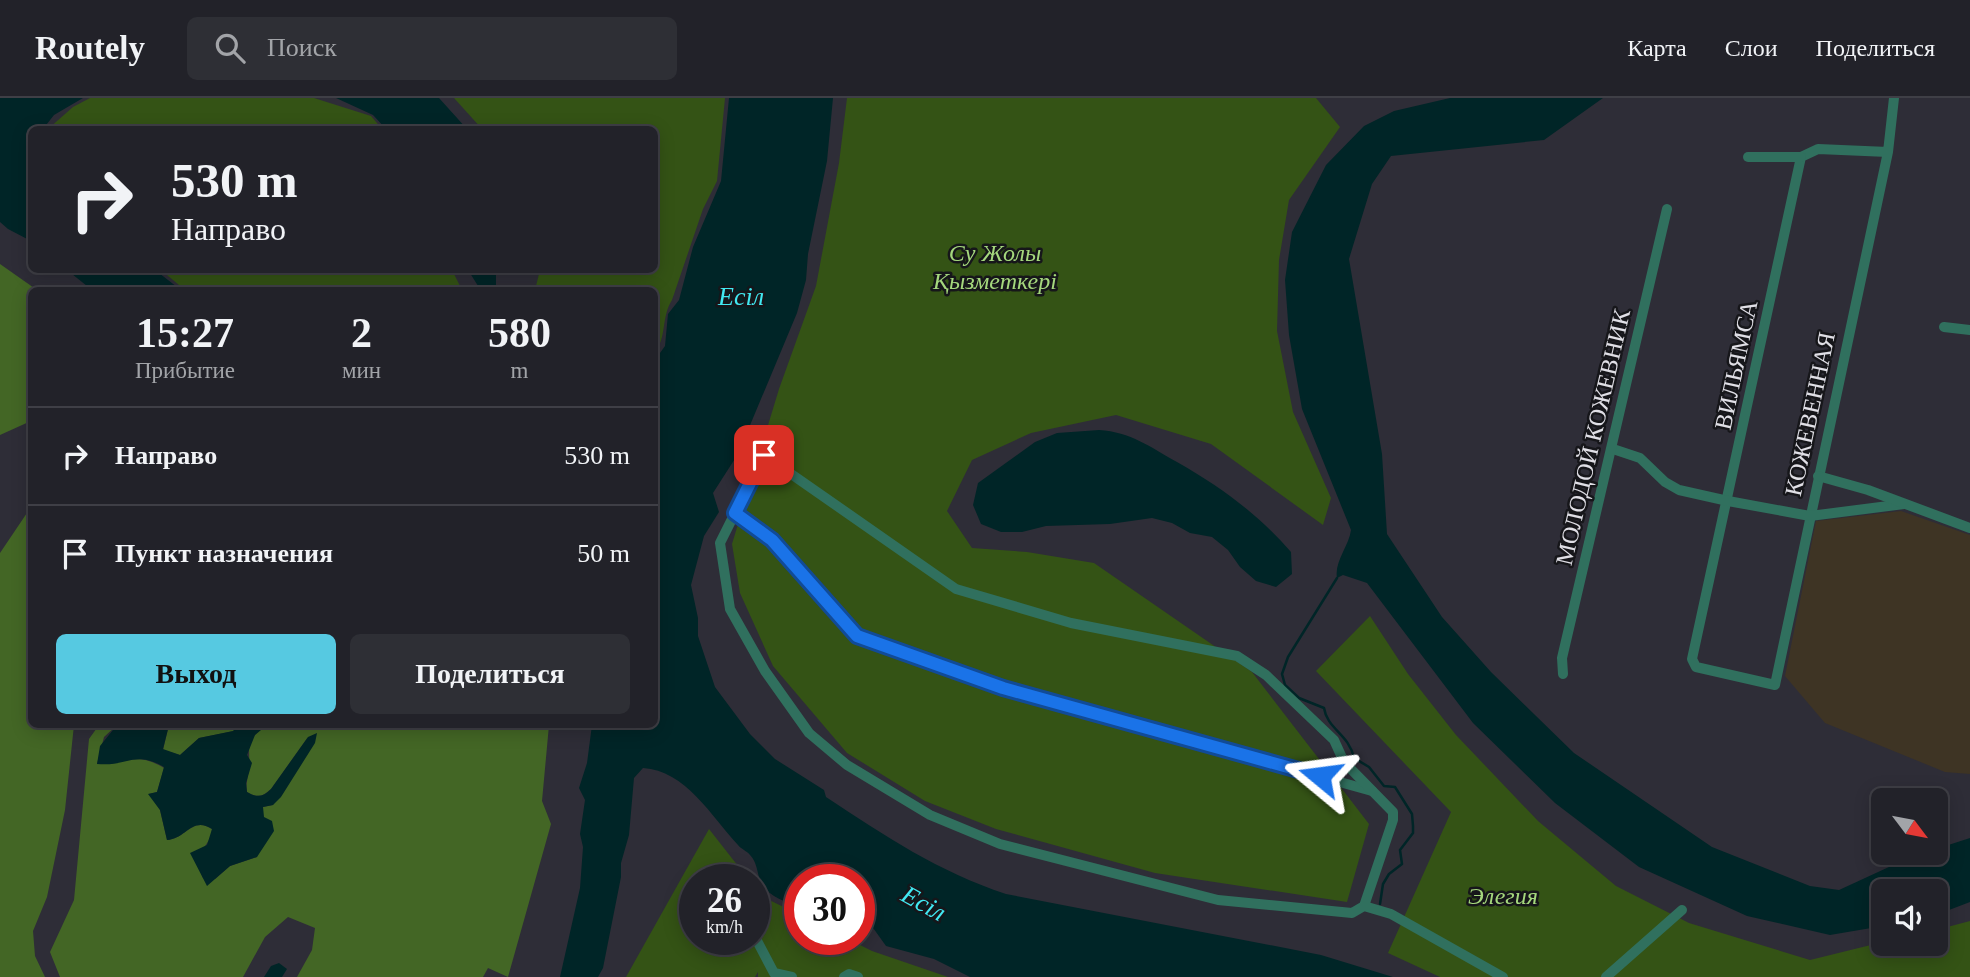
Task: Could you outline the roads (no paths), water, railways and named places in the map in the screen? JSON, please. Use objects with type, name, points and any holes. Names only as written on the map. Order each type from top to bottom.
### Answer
[{"type":"street","name":"КОЖЕВЕННАЯ","points":[[1775,685],[1888,152],[1894,98]]},
{"type":"street","points":[[1748,157],[1801,157],[1818,149],[1888,152]]},
{"type":"street","name":"ВИЛЬЯМСА","points":[[1775,685],[1696,667],[1692,662],[1801,157]]},
{"type":"street","name":"МОЛОДОЙ КОЖЕВНИК","points":[[1563,674],[1562,658],[1667,209]]},
{"type":"street","points":[[1944,327],[1970,330]]},
{"type":"street","points":[[1613,449],[1640,458],[1665,482],[1679,490],[1728,501],[1810,516],[1904,504]]},
{"type":"street","points":[[764,455],[956,589],[1071,623],[1237,656],[1266,675],[1334,740],[1344,762],[1373,791],[1389,805],[1394,820],[1364,906],[1352,913],[1218,900],[1000,844],[930,815],[847,765],[808,733],[765,671],[730,609],[720,543],[764,455]]},
{"type":"street","points":[[1818,476],[1868,490],[1970,528]]},
{"type":"street","points":[[735,513],[772,540],[857,636],[1003,688],[1373,791]]},
{"type":"street","points":[[1364,906],[1391,914],[1503,977]]},
{"type":"street","points":[[1606,977],[1682,910]]},
{"type":"street","points":[[765,955],[774,973],[792,977]]},
{"type":"water","points":[[0,98],[83,98],[54,115],[45,126],[28,126],[28,239],[0,222]]},
{"type":"water","points":[[336,98],[439,98],[464,126],[383,126],[373,115]]},
{"type":"water","name":"Есіл","points":[[729,98],[833,98],[827,161],[808,254],[806,280],[797,313],[738,454],[713,493],[719,512],[704,536],[691,585],[698,618],[698,636],[715,687],[750,734],[775,759],[824,790],[826,797],[913,852],[981,885],[1006,894],[1321,955],[1393,977],[970,977],[934,959],[886,946],[875,931],[875,864],[784,864],[784,901],[777,898],[770,892],[770,864],[755,864],[685,786],[658,771],[643,768],[634,778],[629,835],[621,863],[621,877],[603,968],[598,977],[560,977],[580,888],[583,847],[580,834],[585,800],[579,788],[587,763],[592,728],[658,728],[658,356],[665,346],[668,314],[679,300],[693,247],[721,181]]},
{"type":"water","points":[[1450,98],[1603,98],[1544,140],[1391,156],[1372,184],[1349,259],[1382,454],[1387,534],[1442,617],[1491,672],[1574,753],[1712,847],[1810,886],[1839,890],[1893,865],[1948,865],[1948,845],[1970,838],[1970,902],[1948,910],[1948,879],[1871,879],[1871,928],[1830,935],[1747,916],[1639,867],[1555,803],[1473,723],[1367,583],[1343,575],[1337,578],[1338,566],[1351,530],[1302,409],[1289,335],[1285,280],[1292,232],[1326,165],[1364,126],[1394,111]]},
{"type":"water","points":[[71,273],[159,273],[177,287],[88,287]]},
{"type":"water","points":[[470,273],[496,273],[494,287],[479,287]]},
{"type":"water","points":[[1099,430],[1140,441],[1224,491],[1265,525],[1291,552],[1292,574],[1276,587],[1256,581],[1240,567],[1228,550],[1212,537],[1190,533],[1172,523],[1152,518],[1110,524],[1046,526],[1022,532],[1001,532],[981,524],[973,505],[978,483],[1035,442],[1057,433]]},
{"type":"water","points":[[115,728],[168,728],[163,749],[180,755],[199,738],[233,731],[236,728],[263,728],[255,735],[247,755],[252,763],[246,783],[247,792],[257,796],[271,789],[308,737],[317,733],[315,743],[281,797],[273,805],[263,807],[264,817],[272,821],[274,831],[257,857],[230,866],[207,886],[190,853],[207,845],[212,829],[199,825],[167,840],[160,810],[148,794],[157,792],[164,767],[138,759],[97,764],[100,746]]},
{"type":"water","points":[[279,963],[287,969],[282,977],[264,977],[271,966]]},
{"type":"waterway","points":[[1337,578],[1288,657],[1282,674],[1285,685],[1299,698],[1324,708],[1329,721],[1348,743],[1354,758],[1369,767],[1384,786],[1395,787],[1412,814],[1413,833],[1400,850],[1402,864],[1389,874],[1383,884],[1380,904]]},
{"type":"park label","name":"Су Жолы Қызметкері","points":[[995,267]]},
{"type":"park label","name":"Элегия","points":[[1503,896]]}]
